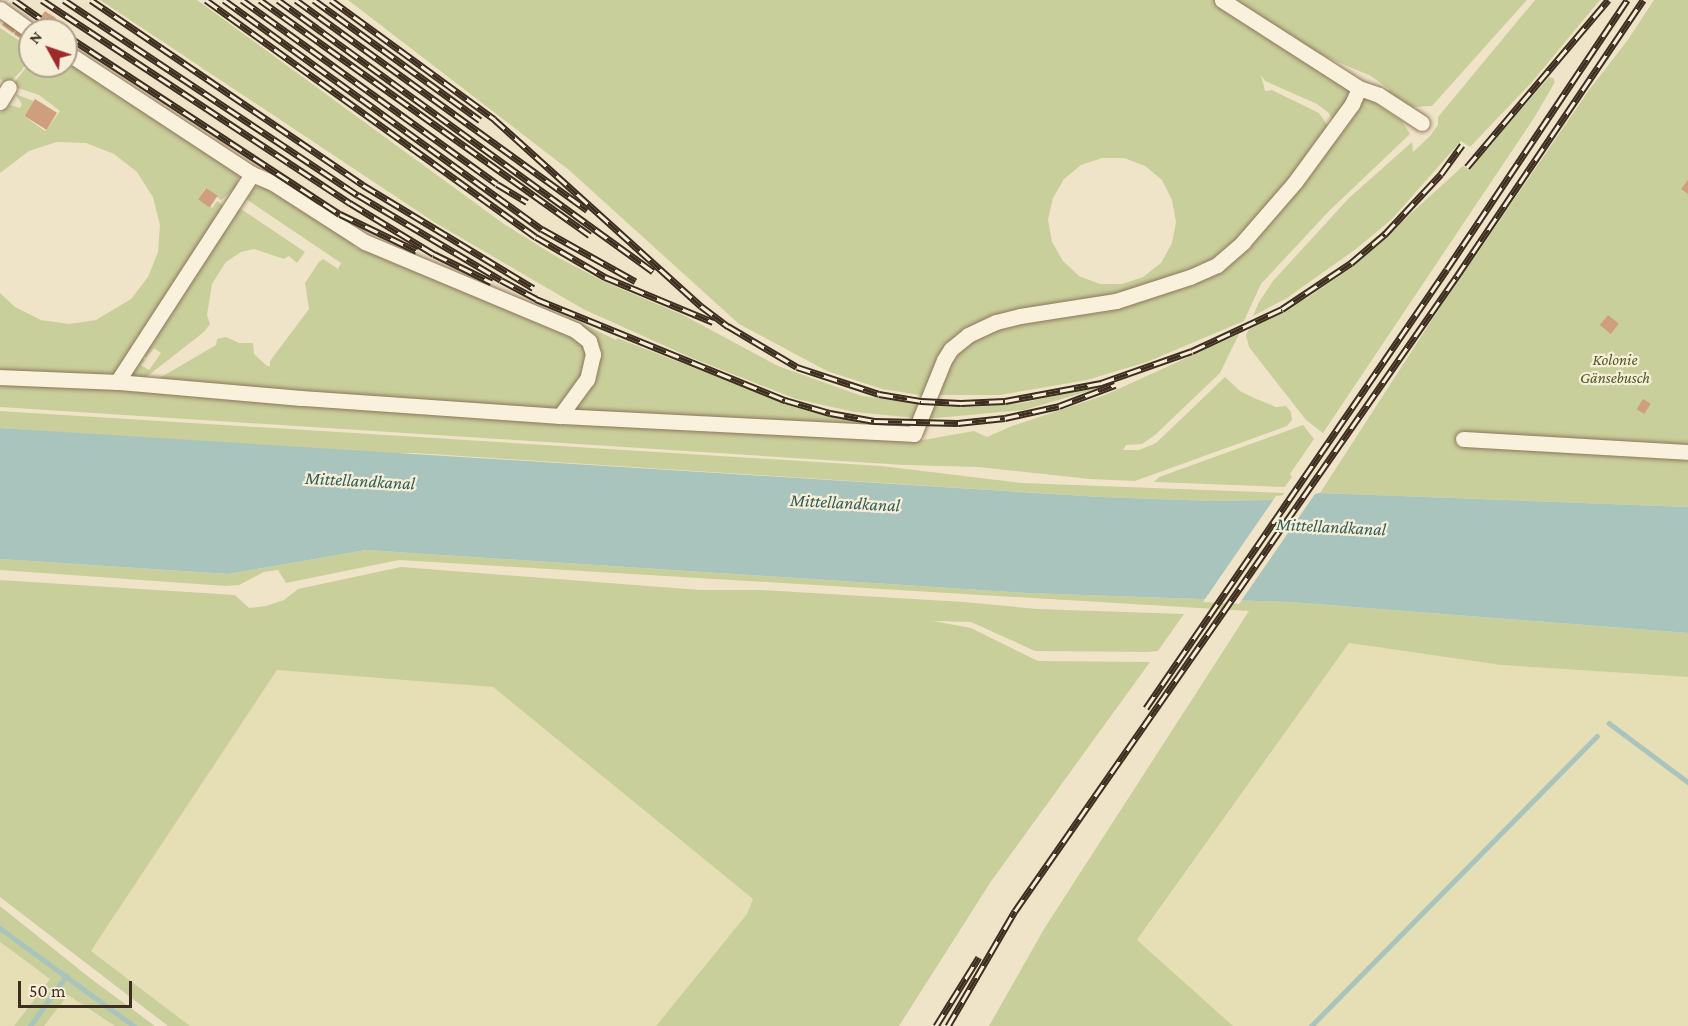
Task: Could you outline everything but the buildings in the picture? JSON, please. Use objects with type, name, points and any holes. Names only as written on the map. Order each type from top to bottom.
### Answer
[{"type":"lane","points":[[1222,0],[1359,88],[1378,95],[1422,123]]},
{"type":"lane","points":[[0,9],[18,22]]},
{"type":"lane","points":[[78,60],[252,174],[273,183],[365,242],[574,330],[589,341],[593,354],[587,379],[560,416]]},
{"type":"lane","points":[[0,102],[9,87]]},
{"type":"lane","points":[[0,377],[117,382],[560,416],[914,434],[944,360],[968,335],[985,326],[1012,318],[1116,301],[1190,277],[1223,261],[1295,182],[1352,104],[1359,88]]},
{"type":"lane","points":[[117,382],[252,174]]},
{"type":"lane","points":[[1463,439],[1688,452]]},
{"type":"shaded area","points":[[1349,643],[1501,665],[1688,677],[1688,1026],[1233,1026],[1137,941]]},
{"type":"shaded area","points":[[277,670],[493,687],[753,899],[747,914],[656,1026],[190,1026],[91,951]]},
{"type":"shaded area","points":[[0,942],[50,979],[14,1026],[0,1026]]},
{"type":"shaded area","points":[[68,995],[78,999],[115,1026],[44,1026]]},
{"type":"green space","points":[[100,0],[197,0],[504,224],[557,257],[605,282],[685,316],[778,366],[862,396],[918,403],[915,418],[854,412],[796,399],[692,358],[583,309],[434,222]]},
{"type":"green space","points":[[348,0],[1215,0],[1352,89],[1334,124],[1329,113],[1317,104],[1265,81],[1261,75],[1265,91],[1272,90],[1319,113],[1328,126],[1298,171],[1232,248],[1200,269],[1173,278],[964,333],[926,396],[882,389],[827,371],[739,324],[569,170]],"holes":[[[1102,158],[1124,158],[1145,166],[1162,180],[1172,200],[1176,222],[1172,243],[1161,263],[1143,277],[1122,284],[1100,284],[1079,276],[1063,261],[1052,242],[1048,220],[1053,198],[1064,179],[1081,165]]]},
{"type":"green space","points":[[1232,0],[1527,0],[1432,106],[1413,107],[1388,94],[1389,89],[1371,76],[1319,54]]},
{"type":"green space","points":[[1535,0],[1600,0],[1532,82],[1470,147],[1461,141],[1392,219],[1356,249],[1287,298],[1253,316],[1273,281],[1349,198],[1412,142],[1413,152],[1430,136],[1438,125],[1438,117]]},
{"type":"green space","name":"Kolonie Gänsebusch","points":[[1654,0],[1688,0],[1688,507],[1320,493],[1435,315],[1589,90],[1627,41]]},
{"type":"green space","points":[[0,28],[18,40],[18,74],[12,80],[4,82],[0,79]]},
{"type":"green space","points":[[78,64],[235,169],[238,174],[237,187],[221,200],[205,188],[199,199],[212,208],[217,201],[225,207],[119,369],[110,376],[0,372],[0,293],[15,307],[41,320],[69,324],[96,320],[131,299],[148,277],[158,252],[160,225],[153,197],[137,172],[114,154],[86,143],[57,142],[29,151],[0,173],[0,113],[10,105],[20,108],[22,104],[15,94],[34,101],[24,116],[45,131],[60,111],[39,95],[15,87],[18,78],[78,78]]},
{"type":"green space","points":[[1549,77],[1555,82],[1534,118],[1323,433],[1306,420],[1249,347],[1246,335],[1249,329],[1307,298],[1353,266],[1463,166],[1469,170]]},
{"type":"green space","points":[[1360,93],[1402,121],[1410,134],[1329,211],[1261,284],[1244,321],[1147,362],[1087,380],[1000,395],[934,395],[947,364],[975,334],[1219,267]]},
{"type":"green space","points":[[262,185],[343,233],[356,248],[392,257],[581,323],[616,340],[617,338],[793,406],[845,419],[912,428],[850,434],[923,440],[974,431],[987,437],[1012,426],[1105,395],[1239,334],[1220,373],[1155,435],[1142,444],[1126,445],[1123,450],[1139,450],[1156,443],[1225,377],[1240,391],[1254,398],[1276,407],[1286,406],[1291,412],[1292,420],[1287,426],[1135,481],[1089,479],[978,467],[904,465],[0,407],[0,381],[151,383],[216,345],[217,339],[226,337],[239,343],[253,343],[254,354],[270,366],[270,361],[309,309],[305,283],[319,262],[323,259],[338,269],[341,263],[243,197],[251,189]]},
{"type":"green space","points":[[238,207],[305,252],[297,263],[289,256],[284,259],[254,249],[241,252],[226,262],[212,284],[207,315],[210,324],[204,332],[145,378],[132,377],[130,372],[140,356],[145,360],[141,365],[149,370],[161,353],[154,348],[146,358],[141,354]]},
{"type":"green space","points":[[1122,378],[1096,389],[1024,410],[926,419],[928,406],[975,407],[1022,403],[1086,389]]},
{"type":"green space","points":[[0,411],[881,466],[1022,483],[1284,493],[1281,499],[1273,500],[1213,501],[1101,497],[414,453],[357,453],[0,428]]},
{"type":"green space","points":[[1303,425],[1314,439],[1290,474],[1292,477],[1285,487],[1154,482],[1159,477]]},
{"type":"green space","points":[[366,550],[1026,593],[1290,602],[1688,633],[1688,677],[1501,665],[1349,643],[1137,940],[1233,1026],[989,1026],[1044,929],[1249,611],[399,560],[286,583],[278,570],[264,572],[239,585],[226,586],[0,570],[0,559],[228,574]]},
{"type":"green space","points":[[401,567],[700,590],[761,590],[964,602],[1038,609],[1184,614],[1158,651],[1147,652],[1035,651],[971,622],[933,621],[971,628],[1038,661],[1150,662],[990,883],[899,1026],[656,1026],[747,914],[753,899],[493,687],[277,670],[91,951],[190,1026],[168,1026],[0,897],[0,580],[235,595],[249,608],[266,606],[284,600],[298,589]]},
{"type":"green space","points":[[0,906],[90,978],[155,1026],[115,1026],[68,995],[44,1026],[14,1026],[50,979],[0,942]]},
{"type":"water","name":"Mittellandkanal","points":[[0,428],[1101,497],[1213,501],[1273,500],[1320,493],[1688,507],[1688,633],[1290,602],[1026,593],[366,550],[228,574],[0,559]]},
{"type":"pier","points":[[1317,491],[1239,604],[1203,602],[1276,496]]},
{"type":"waterway","points":[[1609,723],[1688,782]]},
{"type":"waterway","points":[[1311,1026],[1597,736]]},
{"type":"waterway","points":[[0,928],[134,1026]]},
{"type":"waterway","points":[[30,1026],[66,976]]},
{"type":"railway","points":[[14,0],[40,18]]},
{"type":"railway","points":[[42,0],[350,203],[434,254],[491,282]]},
{"type":"railway","points":[[64,0],[358,195],[501,280],[536,299],[785,400],[830,413],[874,421],[958,423],[1005,418],[1059,406],[1115,385]]},
{"type":"railway","points":[[91,0],[363,185],[533,288]]},
{"type":"railway","points":[[206,0],[536,237],[605,277],[713,322]]},
{"type":"railway","points":[[224,0],[542,229],[635,281]]},
{"type":"railway","points":[[242,0],[497,184],[527,202]]},
{"type":"railway","points":[[260,0],[590,235]]},
{"type":"railway","points":[[278,0],[653,271]]},
{"type":"railway","points":[[296,0],[587,210]]},
{"type":"railway","points":[[314,0],[480,120]]},
{"type":"railway","points":[[331,0],[494,119],[701,306],[728,326],[797,367],[879,394],[921,401],[961,403],[1005,401],[1101,383],[1192,351],[1282,309],[1351,263],[1385,234],[1441,174],[1462,145]]},
{"type":"railway","points":[[1467,167],[1608,0]]},
{"type":"railway","points":[[1146,708],[1447,269],[1627,0]]},
{"type":"railway","points":[[948,1026],[1015,911],[1457,276],[1643,0]]},
{"type":"railway","points":[[78,43],[340,214],[417,251]]},
{"type":"railway","points":[[936,1026],[979,957]]}]
